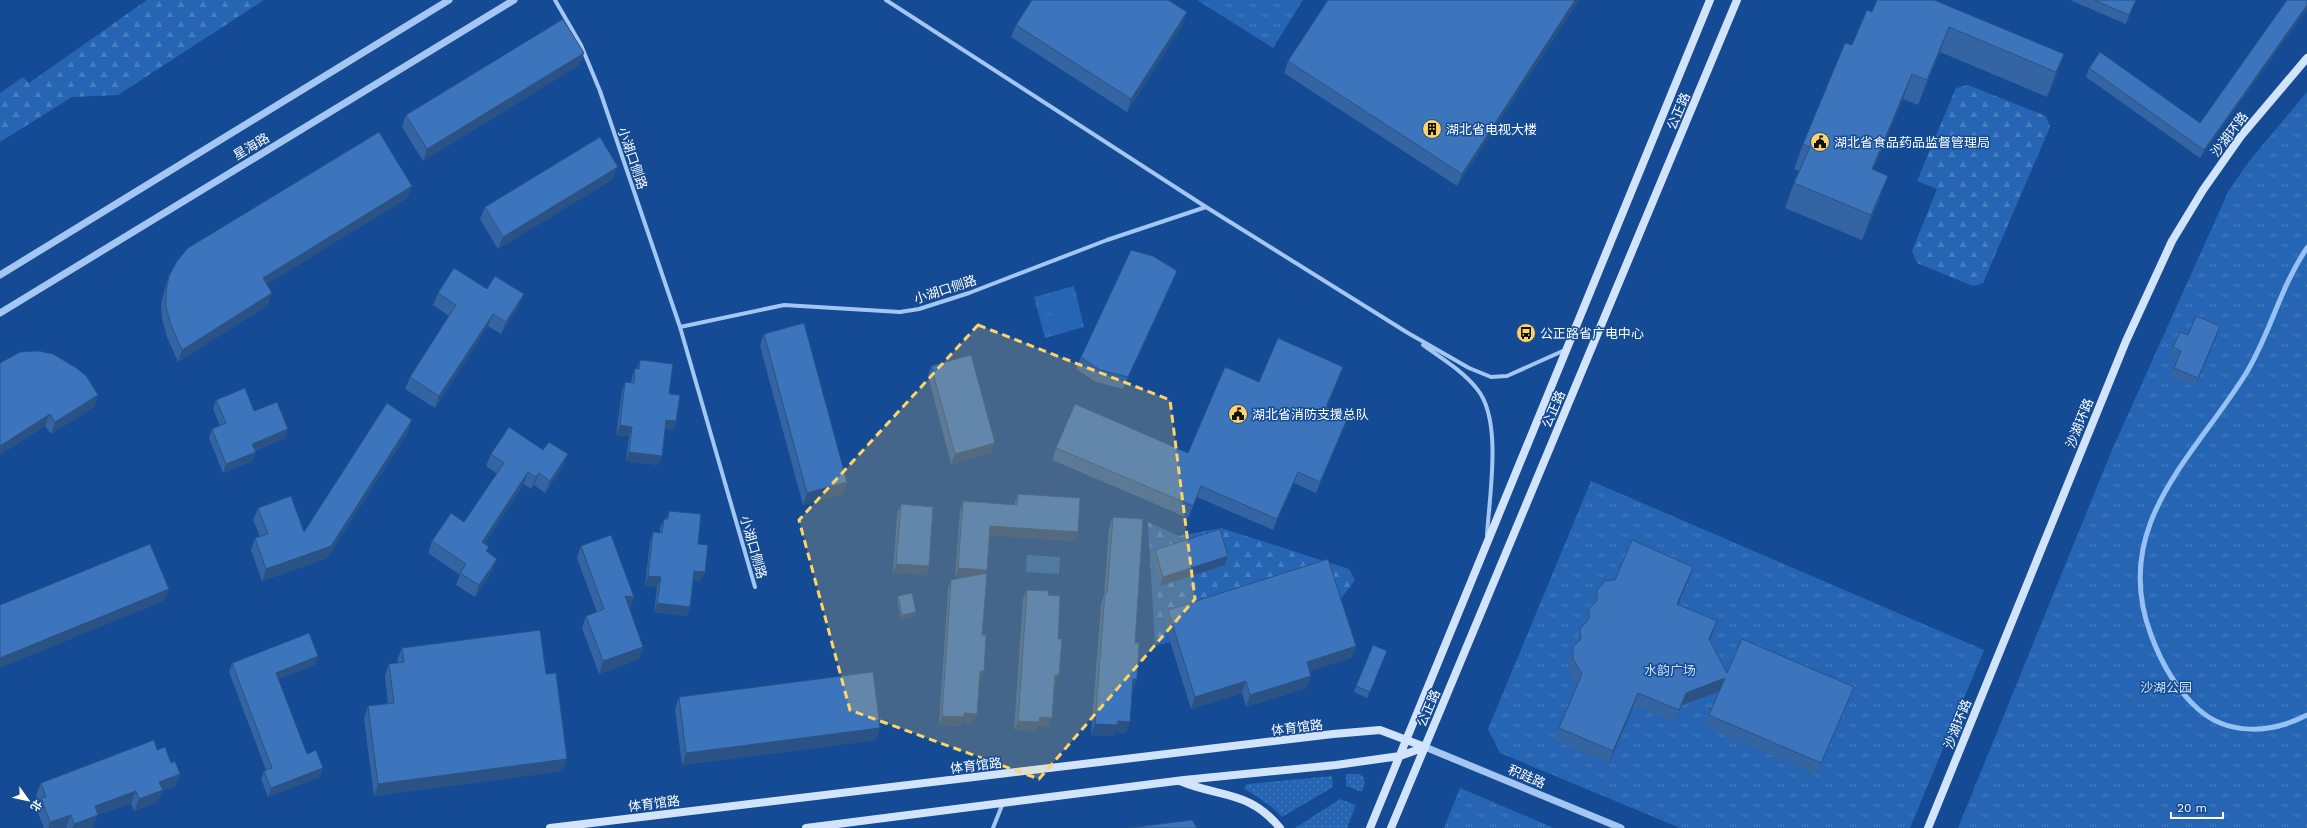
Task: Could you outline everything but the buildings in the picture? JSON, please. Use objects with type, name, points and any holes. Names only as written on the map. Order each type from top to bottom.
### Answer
[{"type":"main road","name":"公正路","points":[[1370,828],[1710,0]]},
{"type":"main road","name":"公正路","points":[[1391,828],[1737,0]]},
{"type":"main road","name":"沙湖环路","points":[[1928,828],[2126,342],[2172,241],[2203,190],[2241,136],[2307,58]]},
{"type":"main road","name":"体育馆路","points":[[550,828],[1333,734],[1380,730],[1425,747]]},
{"type":"main road","points":[[806,828],[1179,781],[1336,765],[1400,756],[1425,747]]},
{"type":"main road","points":[[1179,781],[1198,789],[1220,791],[1245,800],[1267,813],[1280,828]]},
{"type":"street","name":"星海路","points":[[0,275],[449,0]]},
{"type":"street","name":"星海路","points":[[0,313],[514,0]]},
{"type":"street","name":"小湖口侧路","points":[[555,0],[581,45],[594,73],[680,327],[755,587]]},
{"type":"street","points":[[886,0],[1206,207],[1408,334],[1469,368],[1491,376],[1515,374],[1566,350]]},
{"type":"street","name":"小湖口侧路","points":[[680,327],[784,305],[900,312],[920,310],[969,293],[1107,240],[1206,207]]},
{"type":"street","points":[[1408,334],[1467,379],[1476,388],[1485,401],[1489,411],[1492,439],[1486,543]]},
{"type":"street","name":"积跬路","points":[[1425,747],[1621,828]]},
{"type":"street","points":[[993,828],[1004,803]]},
{"type":"highlighted area","points":[[978,325],[1170,400],[1195,599],[1039,779],[850,710],[799,520]]},
{"type":"green space","points":[[147,0],[264,0],[118,95],[72,97],[0,142],[0,93],[23,77],[29,83]]},
{"type":"green space","points":[[1197,0],[1303,0],[1273,48]]},
{"type":"green space","points":[[1968,85],[2046,116],[2050,127],[1983,283],[1973,286],[1917,263],[1912,251],[1937,189],[1917,181],[1956,88]]},
{"type":"green space","name":"沙湖公园","points":[[2307,92],[2307,828],[1958,828],[2112,450],[2229,190],[2250,160]]},
{"type":"green space","points":[[1074,286],[1084,327],[1045,338],[1034,297]]},
{"type":"green space","points":[[1071,289],[1076,306],[1042,315],[1037,298]]},
{"type":"green space","points":[[1076,308],[1081,324],[1047,334],[1043,317]]},
{"type":"green space","name":"水韵广场","points":[[1591,481],[1984,650],[1910,828],[1680,828],[1500,753],[1488,729]]},
{"type":"green space","points":[[1148,522],[1179,536],[1221,528],[1349,569],[1355,580],[1335,607],[1164,622],[1170,642],[1155,646]]},
{"type":"green space","points":[[1027,555],[1060,557],[1059,574],[1026,572]]},
{"type":"green space","points":[[1346,774],[1358,774],[1363,776],[1365,783],[1362,792],[1346,786]]},
{"type":"green space","points":[[1332,776],[1333,787],[1282,817],[1272,807],[1244,788],[1247,784]]},
{"type":"green space","points":[[1460,788],[1554,828],[1444,828]]},
{"type":"green space","points":[[1340,799],[1356,805],[1347,828],[1295,828]]},
{"type":"waterway","points":[[2307,248],[2289,279],[2254,360],[2163,495],[2149,527],[2141,560],[2141,596],[2151,635],[2159,655],[2175,683],[2197,708],[2222,724],[2235,728],[2250,729],[2264,729],[2279,726],[2307,715]]},
{"type":"place","name":"湖北省电视大楼","points":[[1432,129]]},
{"type":"place","name":"湖北省食品药品监督管理局","points":[[1820,142]]},
{"type":"place","name":"公正路省广电中心","points":[[1526,333]]},
{"type":"place","name":"湖北省消防支援总队","points":[[1238,414]]}]
